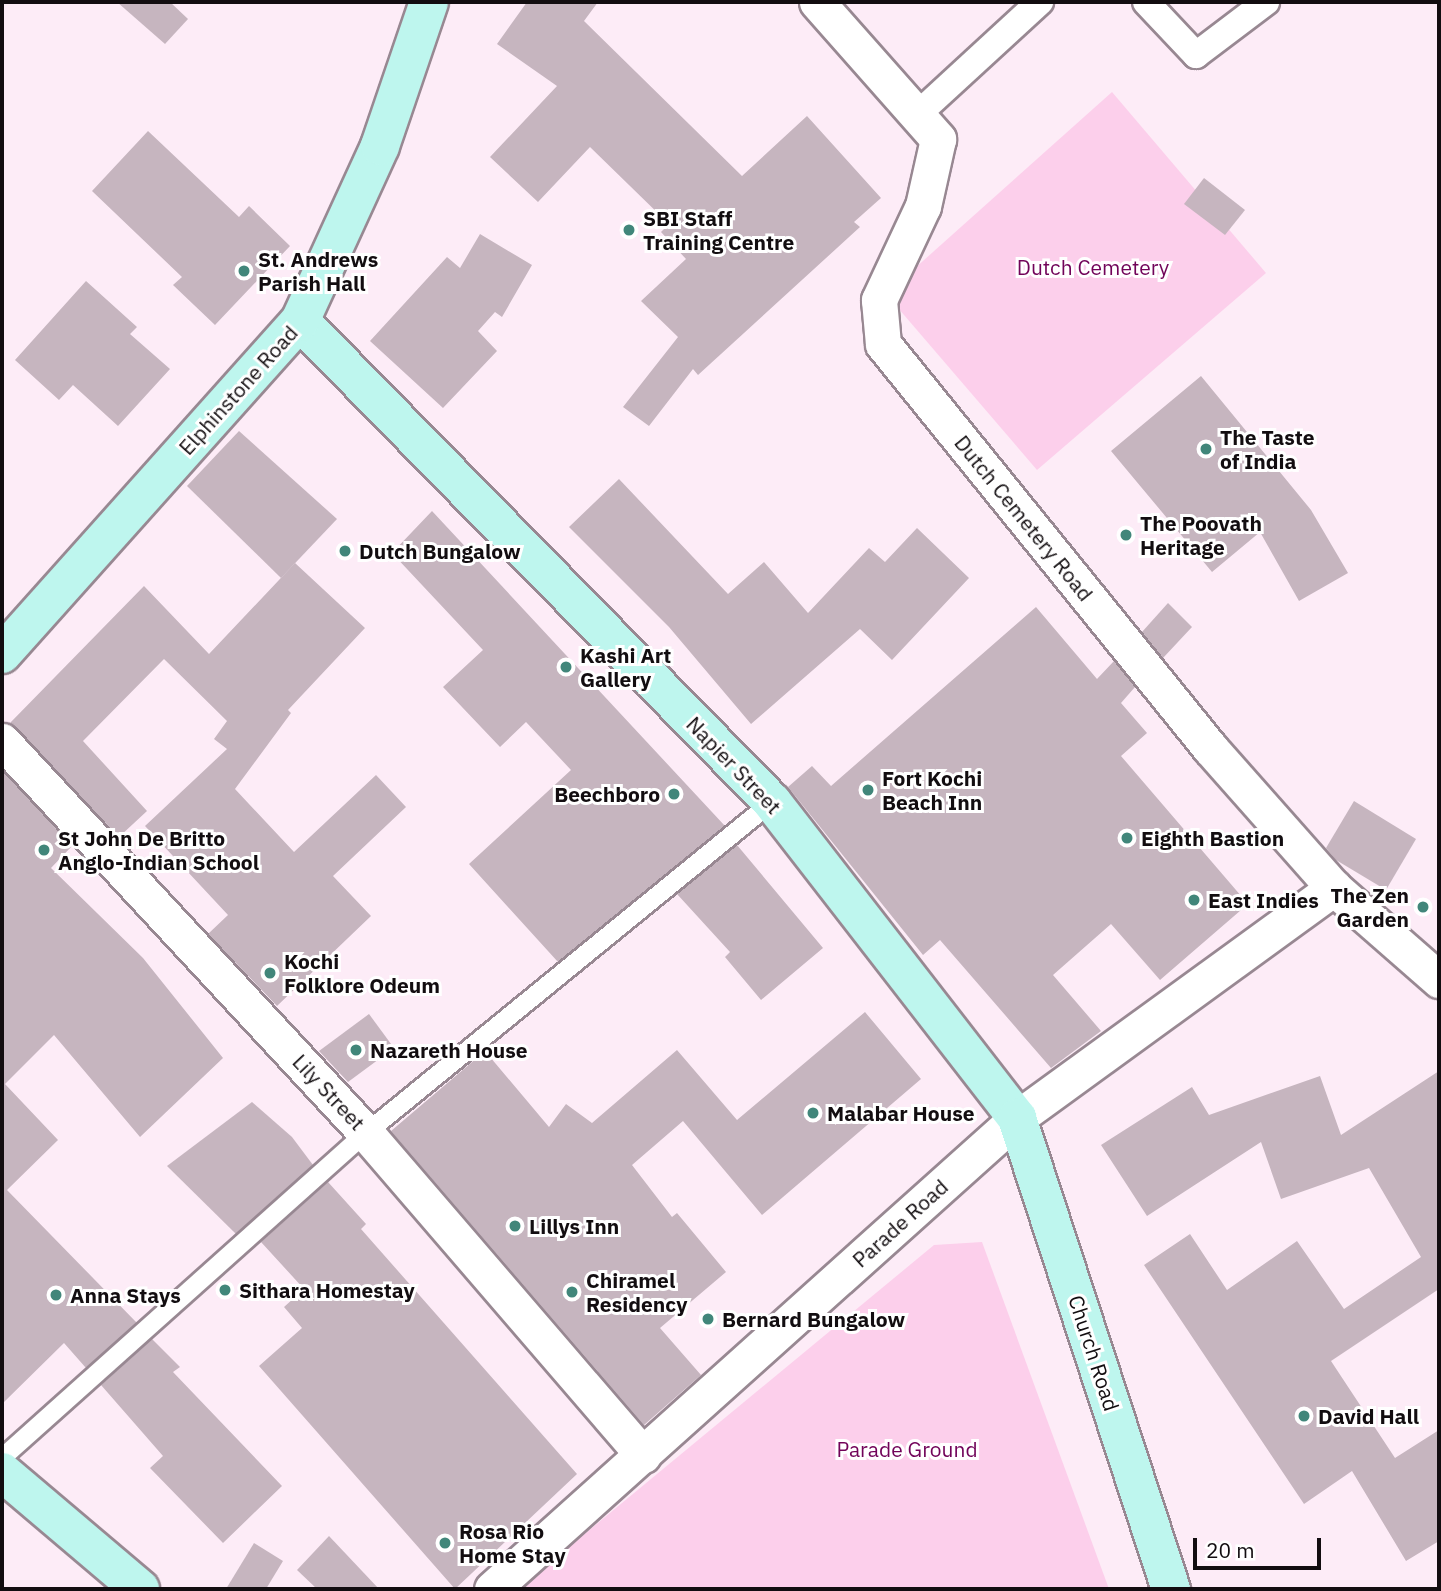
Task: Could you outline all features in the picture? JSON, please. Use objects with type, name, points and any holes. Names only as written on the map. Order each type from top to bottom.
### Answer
[{"type":"main road","name":"Elphinstone Road","points":[[2,654],[300,321],[380,146],[429,2]]},
{"type":"main road","name":"Napier Street","points":[[300,321],[772,802],[1017,1118]]},
{"type":"main road","name":"Church Road","points":[[1017,1118],[1171,1589]]},
{"type":"main road","points":[[2,1472],[140,1589]]},
{"type":"street","name":"Dutch Cemetery Road","points":[[817,2],[938,139],[923,206],[879,300],[883,344],[1210,748],[1335,888],[1435,971]]},
{"type":"street","points":[[918,114],[1040,2]]},
{"type":"street","points":[[1146,2],[1196,55],[1266,2]]},
{"type":"street","name":"Lily Street","points":[[2,741],[366,1133],[643,1455]]},
{"type":"street","name":"Parade Road","points":[[492,1589],[1017,1118],[1335,888]]},
{"type":"lane","points":[[2,1458],[366,1133],[772,802]]},
{"type":"green space","name":"Dutch Cemetery","points":[[1112,92],[1266,273],[1037,470],[886,294]]},
{"type":"green space","name":"Parade Ground","points":[[982,1242],[1109,1589],[518,1589],[934,1245]]},
{"type":"building","points":[[117,2],[170,2],[188,19],[165,44]]},
{"type":"building","points":[[527,2],[598,2],[584,21],[742,176],[807,116],[881,198],[854,222],[860,227],[698,375],[693,369],[649,426],[623,407],[678,337],[641,301],[686,259],[661,232],[669,224],[590,147],[538,202],[490,157],[557,86],[497,44]]},
{"type":"building","points":[[148,131],[239,217],[249,206],[290,246],[215,325],[173,285],[182,277],[92,191]]},
{"type":"building","points":[[1204,178],[1245,210],[1225,235],[1184,204]]},
{"type":"building","points":[[480,234],[532,265],[502,317],[495,312],[478,331],[497,351],[443,408],[370,341],[447,257],[460,268]]},
{"type":"building","points":[[86,281],[137,327],[130,334],[170,369],[118,426],[73,385],[59,400],[15,360]]},
{"type":"building","points":[[1201,376],[1311,510],[1348,573],[1299,601],[1260,532],[1212,572],[1111,451]]},
{"type":"building","points":[[239,431],[337,519],[281,578],[187,486]]},
{"type":"building","points":[[619,479],[728,594],[764,562],[808,613],[869,548],[885,562],[917,528],[969,578],[892,660],[860,629],[751,724],[669,627],[569,527]]},
{"type":"building","points":[[432,511],[725,826],[558,962],[469,864],[571,770],[526,722],[500,747],[443,687],[483,650],[392,553]]},
{"type":"building","points":[[295,563],[365,628],[288,710],[291,713],[235,789],[294,852],[376,775],[406,807],[333,876],[371,916],[277,1006],[208,934],[228,915],[145,826],[227,749],[214,739],[227,721],[164,659],[83,741],[147,811],[119,837],[10,723],[144,586],[209,654]]},
{"type":"building","points":[[1168,603],[1192,627],[1163,658],[1142,632]]},
{"type":"building","points":[[1036,607],[1097,679],[1114,661],[1135,687],[1121,703],[1147,733],[1121,756],[1248,904],[1160,980],[1111,924],[1053,975],[1101,1031],[1051,1068],[940,940],[923,955],[788,787],[812,766],[831,786]]},
{"type":"building","points":[[2,770],[72,846],[51,868],[143,958],[223,1058],[140,1137],[54,1035],[5,1084],[58,1140],[7,1190],[137,1323],[86,1368],[64,1343],[2,1404]]},
{"type":"building","points":[[1354,801],[1416,839],[1386,890],[1336,860],[1326,848]]},
{"type":"building","points":[[737,845],[823,948],[761,1000],[725,957],[730,952],[677,894]]},
{"type":"building","points":[[865,1012],[921,1079],[762,1215],[683,1121],[632,1165],[672,1217],[677,1213],[726,1272],[660,1328],[701,1375],[644,1425],[391,1131],[485,1051],[549,1127],[566,1104],[592,1123],[677,1050],[737,1120]]},
{"type":"building","name":"Nazareth House","points":[[369,1014],[394,1048],[348,1082],[319,1051]]},
{"type":"building","points":[[1439,1071],[1439,1289],[1331,1361],[1395,1458],[1439,1430],[1439,1541],[1406,1561],[1352,1471],[1304,1504],[1144,1265],[1190,1234],[1227,1290],[1297,1241],[1344,1309],[1421,1257],[1369,1168],[1281,1199],[1261,1142],[1147,1216],[1101,1145],[1192,1087],[1209,1115],[1320,1076],[1341,1135]]},
{"type":"building","points":[[252,1102],[292,1137],[313,1165],[236,1234],[167,1166]]},
{"type":"building","points":[[328,1182],[366,1224],[361,1229],[577,1474],[455,1589],[259,1366],[302,1328],[284,1307],[304,1289],[261,1242]]},
{"type":"building","points":[[152,1339],[180,1367],[173,1372],[282,1486],[223,1543],[150,1468],[163,1456],[101,1385]]},
{"type":"building","points":[[329,1536],[379,1589],[317,1589],[297,1570]]},
{"type":"building","points":[[254,1543],[283,1561],[266,1589],[226,1589]]},
{"type":"place","name":"SBI Staff Training Centre","points":[[629,230]]},
{"type":"place","name":"St. Andrews Parish Hall","points":[[244,271]]},
{"type":"place","name":"The Taste of India","points":[[1206,449]]},
{"type":"place","name":"The Poovath Heritage","points":[[1126,535]]},
{"type":"place","name":"Dutch Bungalow","points":[[345,551]]},
{"type":"place","name":"Kashi Art Gallery","points":[[566,667]]},
{"type":"place","name":"Fort Kochi Beach Inn","points":[[868,790]]},
{"type":"place","name":"Beechboro","points":[[674,794]]},
{"type":"place","name":"Eighth Bastion","points":[[1127,838]]},
{"type":"place","name":"St John De Britto Anglo-Indian School","points":[[44,850]]},
{"type":"place","name":"East Indies","points":[[1194,900]]},
{"type":"place","name":"The Zen Garden","points":[[1423,907]]},
{"type":"place","name":"Kochi Folklore Odeum","points":[[270,973]]},
{"type":"place","name":"Nazareth House","points":[[356,1050]]},
{"type":"place","name":"Malabar House","points":[[813,1113]]},
{"type":"place","name":"Lillys Inn","points":[[515,1226]]},
{"type":"place","name":"Sithara Homestay","points":[[225,1290]]},
{"type":"place","name":"Chiramel Residency","points":[[572,1292]]},
{"type":"place","name":"Anna Stays","points":[[56,1295]]},
{"type":"place","name":"Bernard Bungalow","points":[[708,1319]]},
{"type":"place","name":"David Hall","points":[[1304,1416]]},
{"type":"place","name":"Rosa Rio Home Stay","points":[[445,1543]]}]
